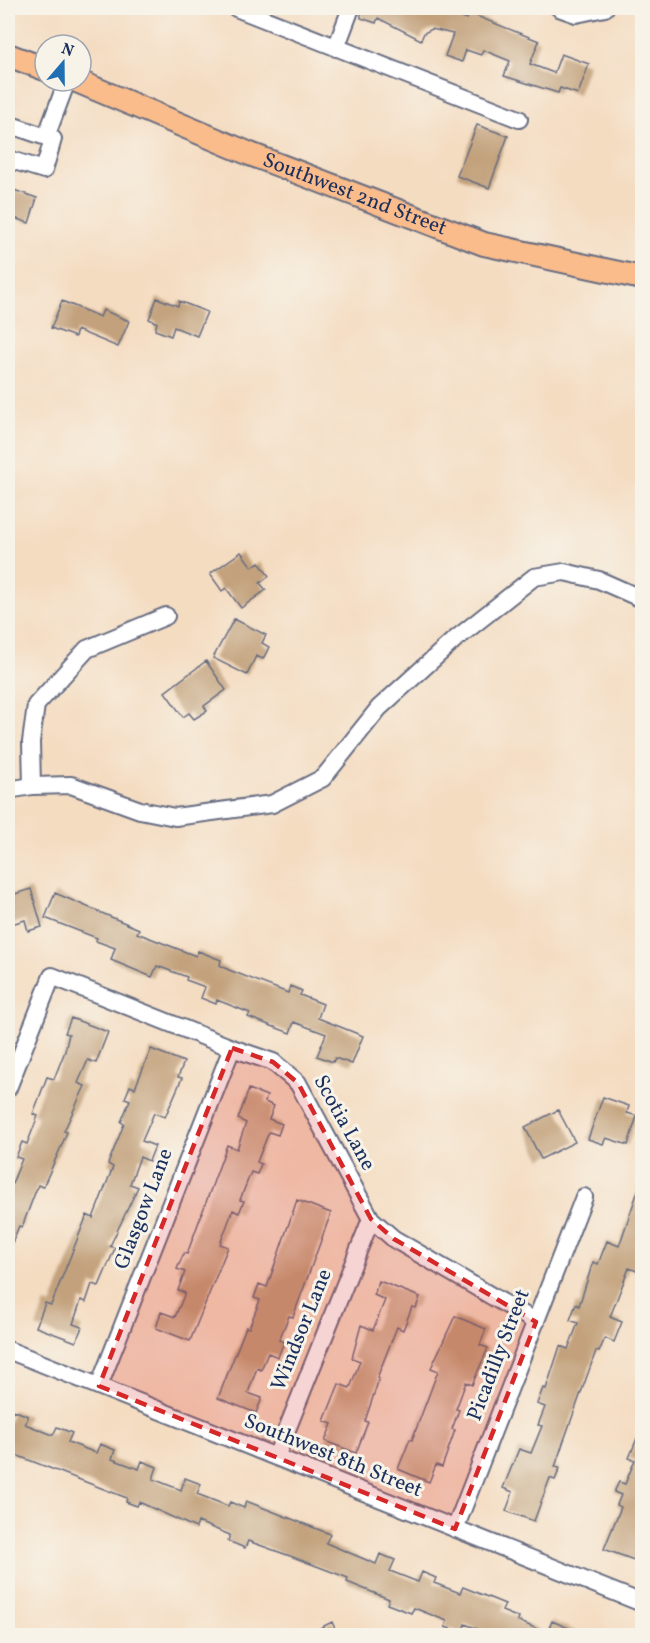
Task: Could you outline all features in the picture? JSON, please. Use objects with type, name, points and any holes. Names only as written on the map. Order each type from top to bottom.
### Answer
[{"type":"main road","points":[[8,55],[33,64]]},
{"type":"main road","name":"Southwest 2nd Street","points":[[93,88],[250,154],[484,244],[642,278]]},
{"type":"street","points":[[236,8],[519,119]]},
{"type":"street","points":[[336,48],[351,8]]},
{"type":"street","points":[[559,8],[576,14],[605,8]]},
{"type":"street","points":[[46,137],[62,93]]},
{"type":"street","points":[[8,124],[53,139],[44,170],[8,159]]},
{"type":"street","points":[[8,790],[32,786],[71,785],[140,810],[175,817],[272,804],[323,777],[379,708],[453,641],[534,577],[564,572],[599,580],[642,599]]},
{"type":"street","points":[[32,786],[31,742],[36,705],[87,649],[166,616]]},
{"type":"street","name":"Scotia Lane","points":[[8,1088],[52,976],[231,1048],[273,1062],[298,1083],[371,1219],[394,1239],[536,1322]]},
{"type":"street","name":"Glasgow Lane","points":[[99,1386],[231,1048]]},
{"type":"street","name":"Picadilly Street","points":[[455,1529],[584,1197]]},
{"type":"street","name":"Windsor Lane","points":[[276,1457],[371,1219]]},
{"type":"street","name":"Southwest 8th Street","points":[[8,1350],[642,1603]]},
{"type":"highlighted area","points":[[232,1048],[273,1062],[298,1083],[371,1219],[394,1239],[536,1322],[455,1529],[99,1386]]},
{"type":"building","points":[[361,8],[443,8],[442,10],[467,19],[469,13],[539,41],[530,64],[554,73],[561,54],[589,64],[578,94],[560,88],[558,93],[504,76],[510,61],[483,50],[481,55],[466,50],[462,62],[445,56],[453,34],[432,29],[424,33],[421,40],[378,18],[376,23],[361,18]]},
{"type":"building","points":[[477,125],[508,136],[489,188],[457,176]]},
{"type":"building","points":[[8,188],[37,198],[29,223],[8,216]]},
{"type":"building","points":[[157,298],[178,306],[179,301],[207,312],[197,336],[174,327],[171,336],[155,330],[157,323],[149,319]]},
{"type":"building","points":[[62,301],[100,317],[103,310],[129,321],[118,347],[77,330],[75,337],[51,328]]},
{"type":"building","points":[[241,552],[252,567],[259,562],[269,576],[260,583],[266,590],[241,608],[226,588],[222,591],[210,574]]},
{"type":"building","points":[[234,619],[266,635],[262,643],[269,647],[263,659],[256,656],[247,675],[213,658]]},
{"type":"building","points":[[206,661],[226,690],[204,706],[207,711],[194,719],[189,713],[183,717],[165,692]]},
{"type":"building","points":[[31,889],[42,927],[28,931],[25,920],[8,925],[8,896]]},
{"type":"building","points":[[55,893],[139,929],[137,933],[196,956],[198,951],[221,960],[220,965],[229,970],[288,993],[290,986],[302,991],[300,995],[323,1004],[318,1018],[363,1036],[352,1064],[335,1058],[333,1062],[317,1056],[326,1034],[294,1022],[290,1033],[248,1017],[250,1013],[217,1000],[216,1004],[201,998],[205,987],[186,980],[187,977],[157,966],[152,977],[111,960],[115,948],[96,941],[97,938],[45,918]]},
{"type":"building","points":[[71,1018],[108,1032],[96,1063],[88,1060],[78,1083],[85,1086],[64,1131],[67,1132],[61,1147],[43,1187],[38,1185],[22,1227],[19,1226],[8,1253],[8,1185],[11,1186],[22,1159],[16,1157],[22,1142],[27,1144],[38,1116],[33,1114],[47,1077],[54,1079],[65,1051],[69,1034],[65,1033]]},
{"type":"building","points":[[151,1049],[184,1062],[178,1077],[182,1078],[165,1117],[154,1113],[142,1141],[155,1146],[149,1161],[140,1157],[130,1184],[138,1187],[110,1246],[115,1248],[99,1286],[92,1284],[86,1302],[81,1300],[73,1324],[82,1327],[76,1342],[36,1327],[45,1303],[51,1305],[87,1215],[93,1218],[113,1167],[108,1164],[124,1124],[121,1122],[130,1100],[125,1098],[130,1086],[135,1088]]},
{"type":"building","points":[[249,1089],[267,1096],[265,1102],[274,1106],[269,1119],[282,1124],[278,1135],[269,1132],[257,1162],[261,1164],[257,1174],[251,1172],[240,1200],[244,1201],[239,1213],[233,1210],[220,1244],[228,1247],[190,1341],[156,1328],[161,1312],[175,1317],[185,1293],[178,1290],[185,1272],[177,1269],[184,1253],[187,1254],[227,1145],[237,1149],[246,1123],[238,1119]]},
{"type":"building","points":[[603,1097],[629,1106],[627,1113],[637,1116],[628,1145],[606,1138],[603,1144],[588,1139]]},
{"type":"building","points":[[558,1110],[575,1142],[541,1159],[525,1127]]},
{"type":"building","points":[[641,1182],[642,1273],[629,1268],[610,1317],[622,1322],[614,1342],[605,1338],[599,1352],[596,1351],[555,1467],[560,1468],[555,1480],[550,1478],[534,1521],[506,1511],[513,1492],[503,1488],[519,1449],[531,1453],[542,1426],[538,1425],[545,1407],[537,1404],[543,1388],[546,1389],[560,1346],[568,1349],[578,1323],[570,1320],[576,1304],[579,1306],[593,1262],[598,1264],[607,1241],[619,1246]]},
{"type":"building","points":[[297,1200],[331,1213],[293,1317],[289,1316],[279,1340],[284,1342],[278,1357],[268,1353],[261,1370],[257,1368],[248,1393],[262,1398],[256,1413],[218,1398],[246,1327],[249,1328],[260,1300],[254,1298],[259,1284],[267,1287]]},
{"type":"building","points":[[379,1281],[420,1297],[416,1308],[412,1307],[403,1330],[397,1327],[377,1378],[379,1379],[365,1421],[368,1422],[356,1453],[325,1441],[332,1424],[324,1421],[339,1384],[350,1388],[360,1361],[352,1358],[361,1325],[373,1330],[385,1300],[374,1295]]},
{"type":"building","points":[[455,1316],[486,1329],[480,1345],[488,1348],[472,1385],[466,1382],[456,1409],[459,1410],[452,1429],[455,1430],[442,1467],[436,1465],[429,1482],[398,1469],[410,1439],[412,1440],[438,1371],[431,1368]]},
{"type":"building","points":[[13,1410],[28,1416],[25,1424],[53,1435],[57,1427],[72,1433],[68,1442],[96,1453],[100,1444],[115,1450],[112,1459],[139,1469],[142,1461],[157,1467],[153,1479],[181,1490],[185,1478],[201,1484],[197,1494],[228,1506],[230,1502],[244,1508],[246,1501],[330,1534],[326,1543],[376,1564],[380,1554],[395,1560],[390,1571],[418,1582],[422,1572],[436,1578],[434,1583],[460,1593],[463,1587],[505,1604],[502,1611],[519,1618],[518,1621],[547,1633],[552,1621],[585,1635],[493,1635],[465,1624],[462,1633],[445,1627],[447,1621],[414,1608],[411,1613],[387,1604],[389,1599],[347,1582],[348,1578],[248,1541],[245,1548],[228,1541],[230,1535],[198,1522],[196,1528],[139,1502],[137,1506],[126,1502],[127,1498],[8,1452],[8,1424]]},
{"type":"building","points":[[642,1426],[642,1536],[634,1560],[604,1549],[621,1507],[617,1505],[621,1495],[614,1492],[619,1482],[625,1484],[635,1460],[629,1458]]},
{"type":"building","points":[[332,1622],[338,1635],[306,1635]]}]
